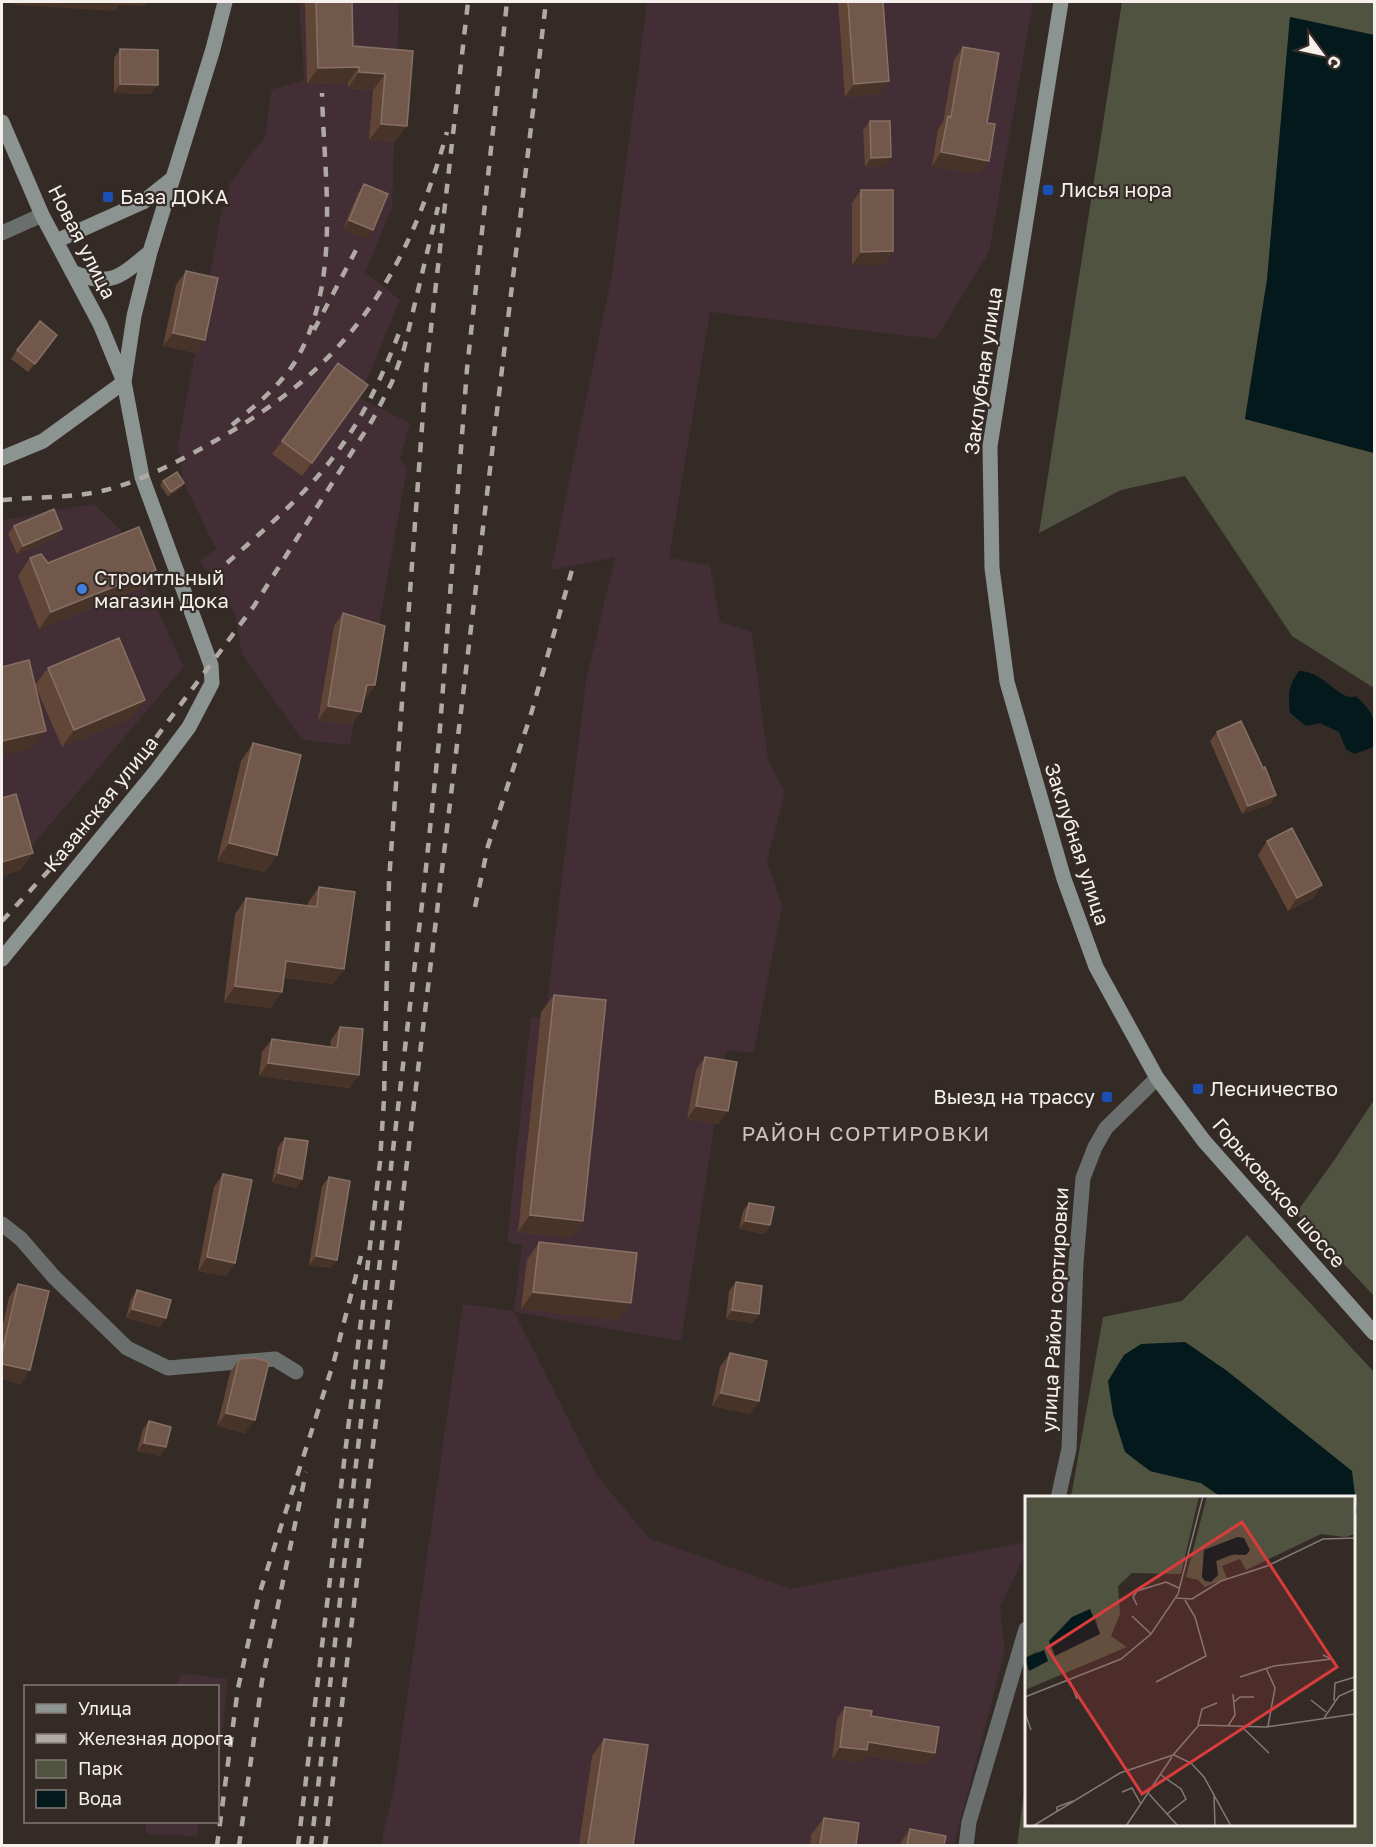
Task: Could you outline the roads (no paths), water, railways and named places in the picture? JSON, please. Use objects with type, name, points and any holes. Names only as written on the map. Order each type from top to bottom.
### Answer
[{"type":"main road","points":[[2,458],[43,441],[124,382],[134,316],[150,252],[213,49],[225,2]]},
{"type":"main road","name":"Заклубная улица","points":[[1061,2],[990,446],[992,568],[1007,682],[1064,879],[1096,967],[1157,1078]]},
{"type":"main road","name":"Новая улица","points":[[2,122],[42,215],[100,324],[124,382]]},
{"type":"main road","points":[[56,241],[143,202],[172,179]]},
{"type":"main road","points":[[72,272],[93,280],[109,281],[128,271],[150,252]]},
{"type":"main road","name":"Казанская улица","points":[[2,959],[156,771],[189,727],[212,683],[211,665],[142,477],[124,382]]},
{"type":"main road","name":"Горьковское шоссе","points":[[1157,1078],[1204,1141],[1374,1333]]},
{"type":"street","points":[[2,233],[42,215]]},
{"type":"street","name":"улица Район сортировки","points":[[1058,1496],[1070,1449],[1076,1263],[1083,1178],[1095,1147],[1106,1128],[1157,1078]]},
{"type":"street","points":[[2,1224],[21,1239],[54,1277],[127,1347],[137,1353],[168,1368],[275,1359],[296,1372]]},
{"type":"street","points":[[966,1845],[969,1822],[1025,1632]]},
{"type":"water","points":[[1290,17],[1374,35],[1374,453],[1245,419],[1267,280]]},
{"type":"water","points":[[1299,671],[1317,676],[1344,695],[1356,696],[1363,703],[1373,718],[1374,747],[1354,754],[1346,749],[1339,732],[1320,723],[1306,726],[1290,713],[1290,691]]},
{"type":"water","points":[[1185,1342],[1227,1371],[1352,1471],[1357,1512],[1355,1517],[1355,1496],[1220,1496],[1201,1483],[1150,1471],[1125,1452],[1113,1414],[1108,1381],[1124,1355],[1141,1344]]},
{"type":"railway","points":[[298,1846],[380,1162],[384,1099],[389,881],[426,372],[468,2]]},
{"type":"railway","points":[[311,1846],[424,887],[439,741],[467,369],[507,2]]},
{"type":"railway","points":[[325,1846],[546,2]]},
{"type":"railway","points":[[232,425],[269,393],[293,365],[312,325],[321,293],[327,227],[322,93]]},
{"type":"railway","points":[[2,500],[82,495],[134,481],[213,442],[260,413],[301,382],[336,349],[365,314],[391,274],[431,184],[447,132]]},
{"type":"railway","points":[[2,921],[91,825],[254,606],[373,419],[392,382],[404,349],[438,207]]},
{"type":"railway","points":[[314,330],[356,250]]},
{"type":"railway","points":[[227,563],[301,494],[340,448],[375,389],[402,325]]},
{"type":"railway","points":[[475,907],[488,846],[531,714],[574,563]]},
{"type":"railway","points":[[217,1846],[238,1688],[259,1595],[334,1361],[361,1256]]},
{"type":"railway","points":[[239,1846],[262,1681],[306,1472]]},
{"type":"place","name":"Лисья нора","points":[[1048,190]]},
{"type":"place","name":"База ДОКА","points":[[108,197]]},
{"type":"place","name":"Строитльный магазин Дока","points":[[82,589]]},
{"type":"place","name":"Лесничество","points":[[1198,1089]]},
{"type":"place","name":"Выезд на трассу","points":[[1107,1097]]},
{"type":"district","name":"РАЙОН СОРТИРОВКИ","points":[[866,1134]]}]
